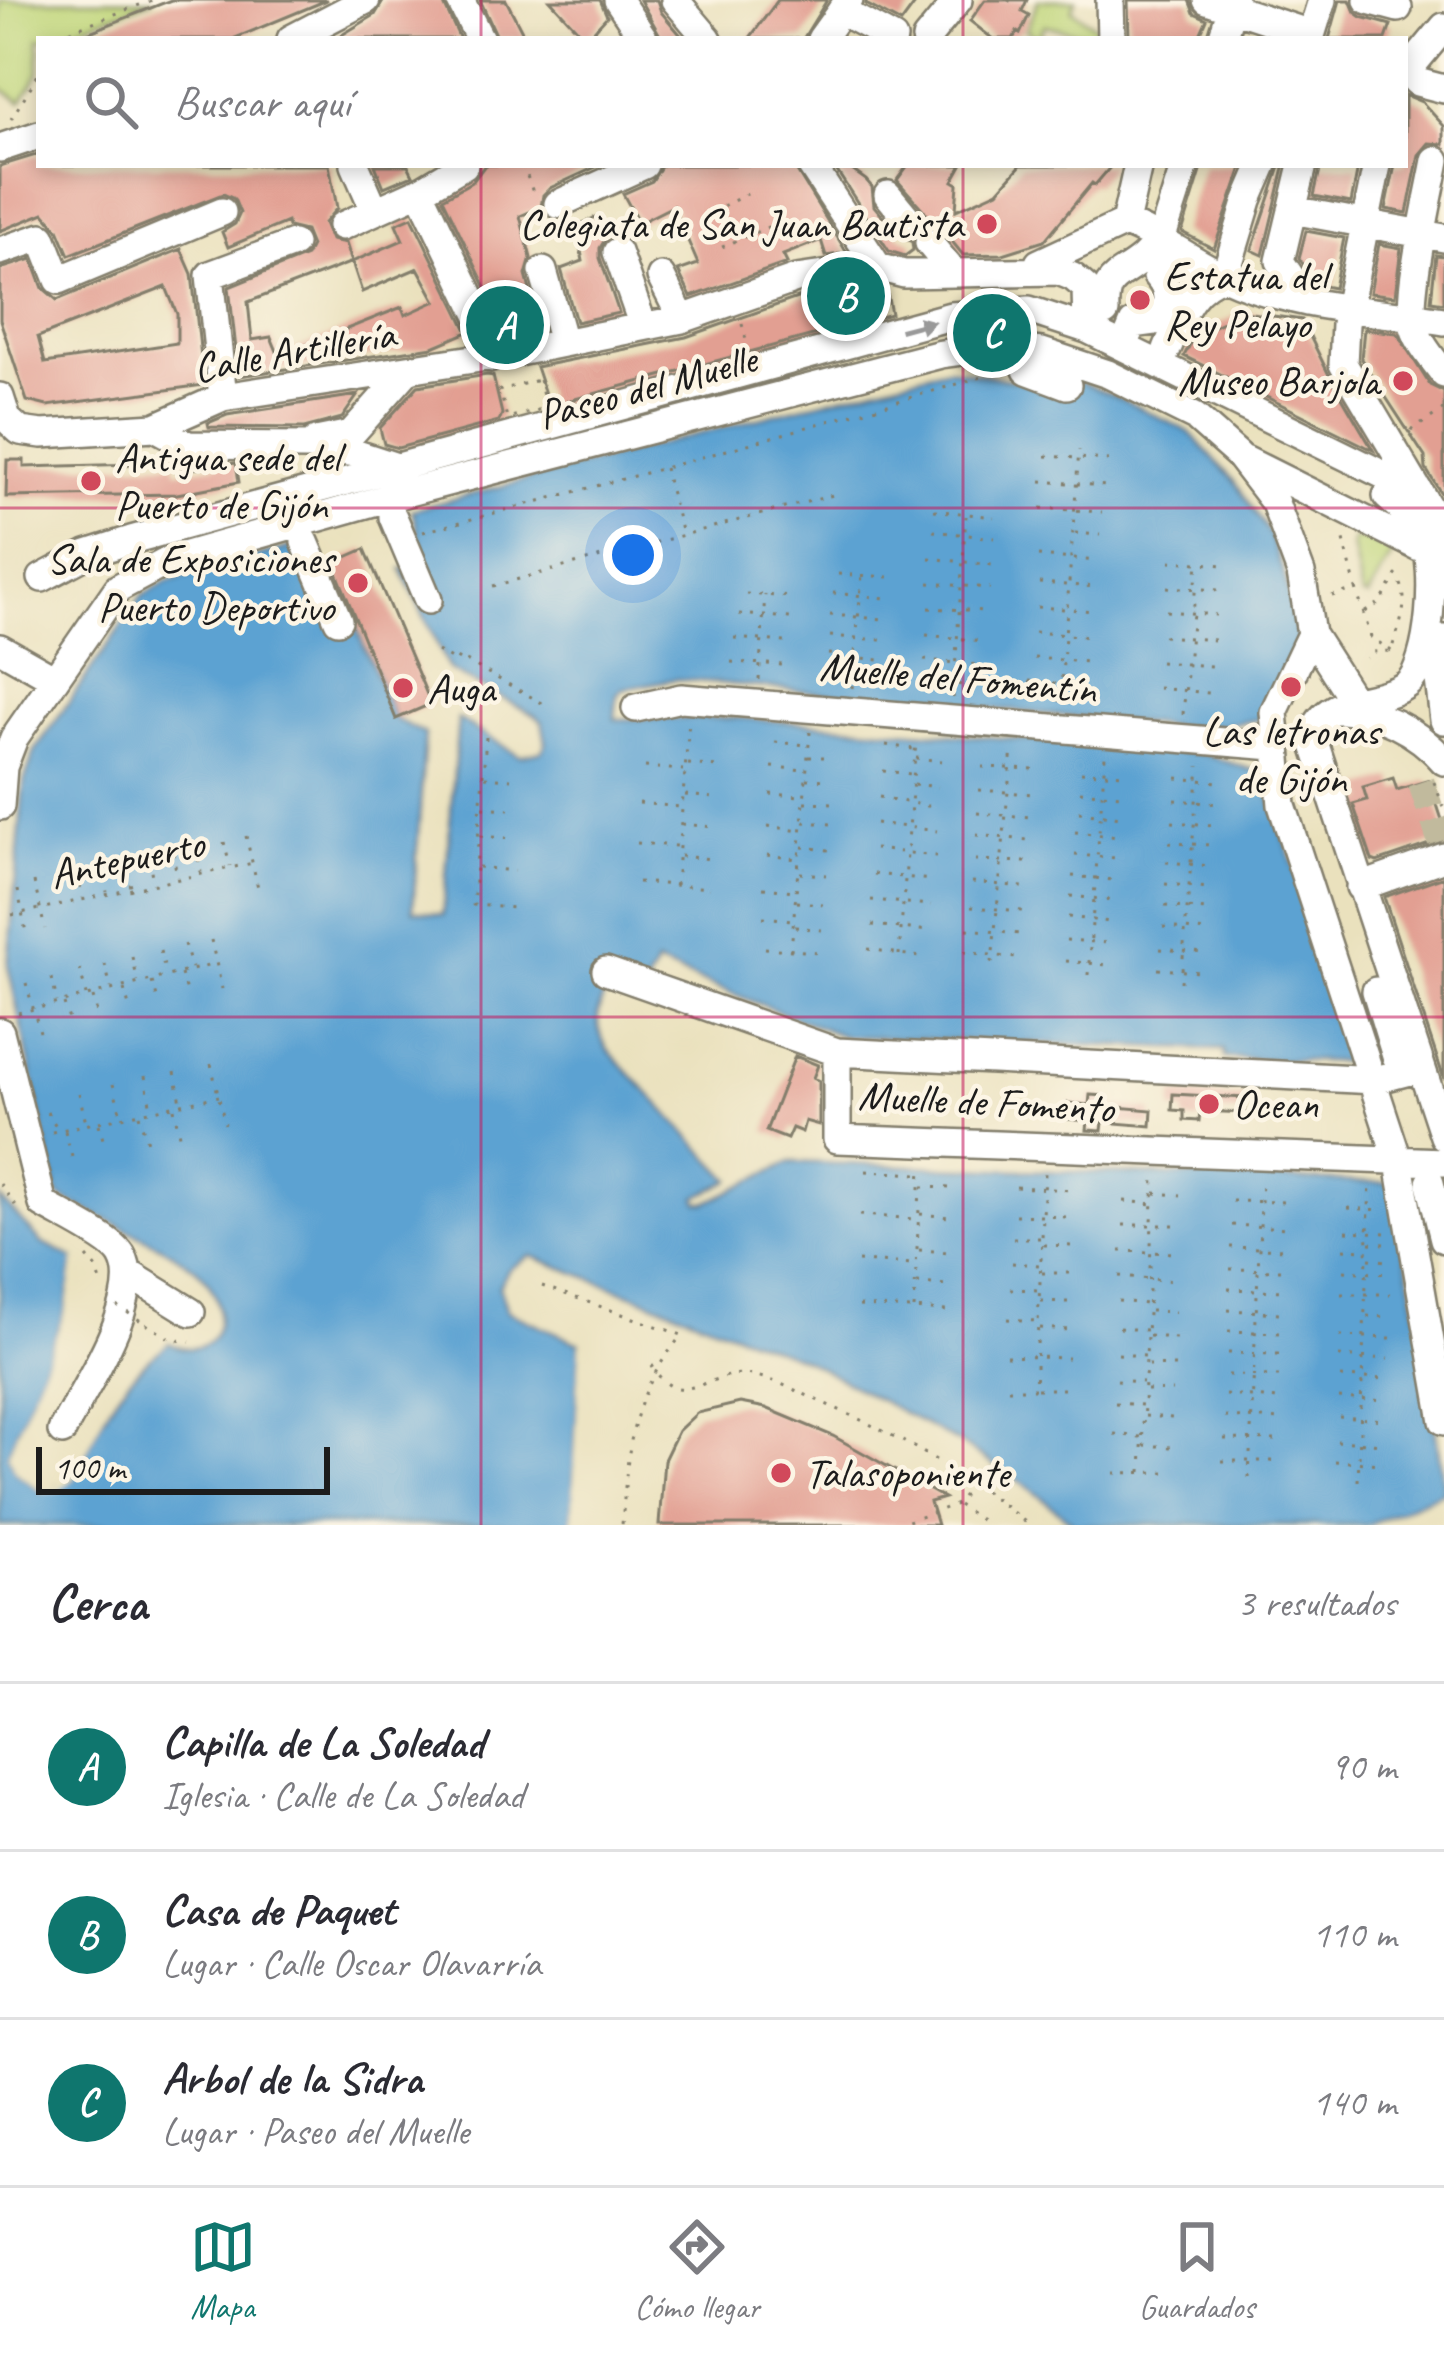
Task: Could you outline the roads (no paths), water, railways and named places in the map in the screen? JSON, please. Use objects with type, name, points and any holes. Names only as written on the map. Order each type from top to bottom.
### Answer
[{"type":"street","points":[[298,36],[367,0]]},
{"type":"street","points":[[460,0],[478,36]]},
{"type":"street","points":[[618,0],[642,36]]},
{"type":"street","points":[[675,0],[705,36]]},
{"type":"street","points":[[1110,0],[1111,36]]},
{"type":"street","points":[[1270,0],[1301,34]]},
{"type":"street","points":[[1301,34],[1322,0]]},
{"type":"street","points":[[1368,0],[1398,8]]},
{"type":"street","points":[[823,36],[845,6],[889,36]]},
{"type":"street","points":[[1224,20],[1301,34]]},
{"type":"street","points":[[1408,70],[1444,27]]},
{"type":"street","points":[[1408,74],[1417,82],[1444,89]]},
{"type":"street","points":[[0,148],[36,136]]},
{"type":"street","points":[[1436,160],[1433,237],[1412,316],[1414,330],[1444,374]]},
{"type":"street","points":[[356,168],[375,211]]},
{"type":"street","points":[[342,226],[375,211],[425,199],[461,168]]},
{"type":"street","points":[[549,208],[637,168]]},
{"type":"street","points":[[813,168],[878,267]]},
{"type":"street","points":[[1133,273],[1125,223],[1137,168]]},
{"type":"street","points":[[1096,321],[1104,296],[1133,273],[1162,237],[1184,168]]},
{"type":"street","points":[[1129,334],[1133,324],[1155,321],[1225,276],[1262,168]]},
{"type":"street","points":[[1302,168],[1280,261],[1307,302]]},
{"type":"street","points":[[1376,168],[1348,310],[1343,364],[1388,441],[1426,527],[1433,572],[1421,661],[1414,679],[1401,688],[1341,702],[1316,725],[1315,752],[1382,952],[1409,1062],[1444,1136]]},
{"type":"street","points":[[888,195],[953,272]]},
{"type":"street","points":[[425,199],[484,327],[492,358]]},
{"type":"street","points":[[1292,210],[1433,237]]},
{"type":"street","points":[[0,251],[42,237],[59,280],[222,212]]},
{"type":"street","points":[[1039,263],[1125,223],[1162,237],[1225,276],[1307,302],[1444,321]]},
{"type":"street","points":[[223,398],[210,275],[293,244]]},
{"type":"street","points":[[617,252],[643,326]]},
{"type":"street","name":"Calle Artillería","points":[[0,397],[7,419],[20,431],[155,428],[223,398],[492,358],[682,319],[796,279],[878,267],[904,274],[1040,270],[1073,277],[1087,288],[1096,321]]},
{"type":"street","points":[[543,271],[563,342]]},
{"type":"street","points":[[1133,273],[1167,291],[1174,311],[1167,349]]},
{"type":"street","points":[[661,277],[682,319]]},
{"type":"street","points":[[42,578],[87,554],[131,540],[951,316],[1029,310],[1096,321],[1344,458],[1396,481],[1426,527]]},
{"type":"street","name":"Paseo del Muelle","points":[[0,806],[3,767],[14,738],[118,588],[172,559],[940,353],[992,347],[1042,352],[1108,374],[1195,417],[1240,458],[1275,503],[1290,539],[1311,634]]},
{"type":"street","points":[[1027,370],[1066,385]]},
{"type":"street","points":[[308,446],[324,437],[351,434],[406,373]]},
{"type":"street","points":[[155,428],[188,445],[308,446],[354,453],[400,468]]},
{"type":"street","points":[[1344,458],[1376,458],[1388,441]]},
{"type":"street","points":[[1240,458],[1336,505],[1426,527]]},
{"type":"street","points":[[404,526],[428,600]]},
{"type":"street","points":[[305,542],[338,620]]},
{"type":"street","points":[[1311,634],[1344,709],[1388,721],[1424,742],[1444,761]]},
{"type":"street","points":[[1311,634],[1274,712],[1282,805],[1399,1163],[1444,1421]]},
{"type":"street","points":[[1444,639],[1439,679],[1444,719]]},
{"type":"street","points":[[0,648],[55,679]]},
{"type":"street","name":"Muelle del Fomentín","points":[[636,708],[681,698],[1275,758]]},
{"type":"street","points":[[1360,887],[1444,857]]},
{"type":"street","points":[[606,970],[837,1052]]},
{"type":"street","points":[[9,1023],[43,1204],[121,1252],[128,1273],[127,1304],[64,1432],[132,1312]]},
{"type":"street","name":"Muelle de Fomento","points":[[1409,1062],[1375,1080],[837,1052],[837,1139],[1399,1163],[1437,1173]]},
{"type":"street","points":[[1437,1173],[1444,1239]]},
{"type":"street","points":[[128,1273],[191,1312]]},
{"type":"water","points":[[948,368],[1040,385],[1046,369],[1118,397],[1189,432],[1234,481],[1270,535],[1299,643],[1262,719],[1182,727],[676,679],[622,689],[615,719],[740,718],[1200,753],[1262,773],[1356,1048],[1347,1062],[1224,1058],[1223,1050],[842,1036],[656,964],[638,1004],[606,992],[598,1013],[603,1041],[731,1180],[697,1197],[699,1203],[791,1162],[1391,1183],[1423,1341],[1444,1491],[1366,1525],[1076,1525],[966,1447],[804,1359],[531,1256],[509,1269],[499,1286],[507,1311],[580,1343],[572,1525],[0,1525],[0,1198],[42,1243],[74,1259],[66,1310],[8,1454],[16,1472],[42,1492],[74,1479],[111,1404],[149,1359],[168,1343],[203,1346],[218,1325],[214,1294],[192,1266],[58,1196],[8,966],[24,781],[35,751],[141,597],[168,581],[294,546],[309,581],[332,571],[395,719],[425,734],[413,910],[443,915],[458,719],[520,756],[542,751],[546,743],[542,721],[536,716],[449,670],[402,569],[425,563],[412,510]]},
{"type":"tunnel","points":[[1421,782],[1441,841]]},
{"type":"place","name":"Colegiata de San Juan Bautista","points":[[987,224]]},
{"type":"place","name":"Casa de Paquet","points":[[846,296]]},
{"type":"place","name":"Estatua del Rey Pelayo","points":[[1140,300]]},
{"type":"place","name":"Capilla de La Soledad","points":[[505,325]]},
{"type":"place","name":"Arbol de la Sidra","points":[[992,333]]},
{"type":"place","name":"Museo Barjola","points":[[1403,381]]},
{"type":"place","name":"Antigua sede del Puerto de Gijón","points":[[91,481]]},
{"type":"place","name":"Sala de Exposiciones Puerto Deportivo","points":[[358,583]]},
{"type":"place","name":"Las letronas de Gijón","points":[[1291,687]]},
{"type":"place","name":"Auga","points":[[403,688]]},
{"type":"place","name":"Ocean","points":[[1209,1104]]},
{"type":"place","name":"Talasoponiente","points":[[781,1473]]}]
